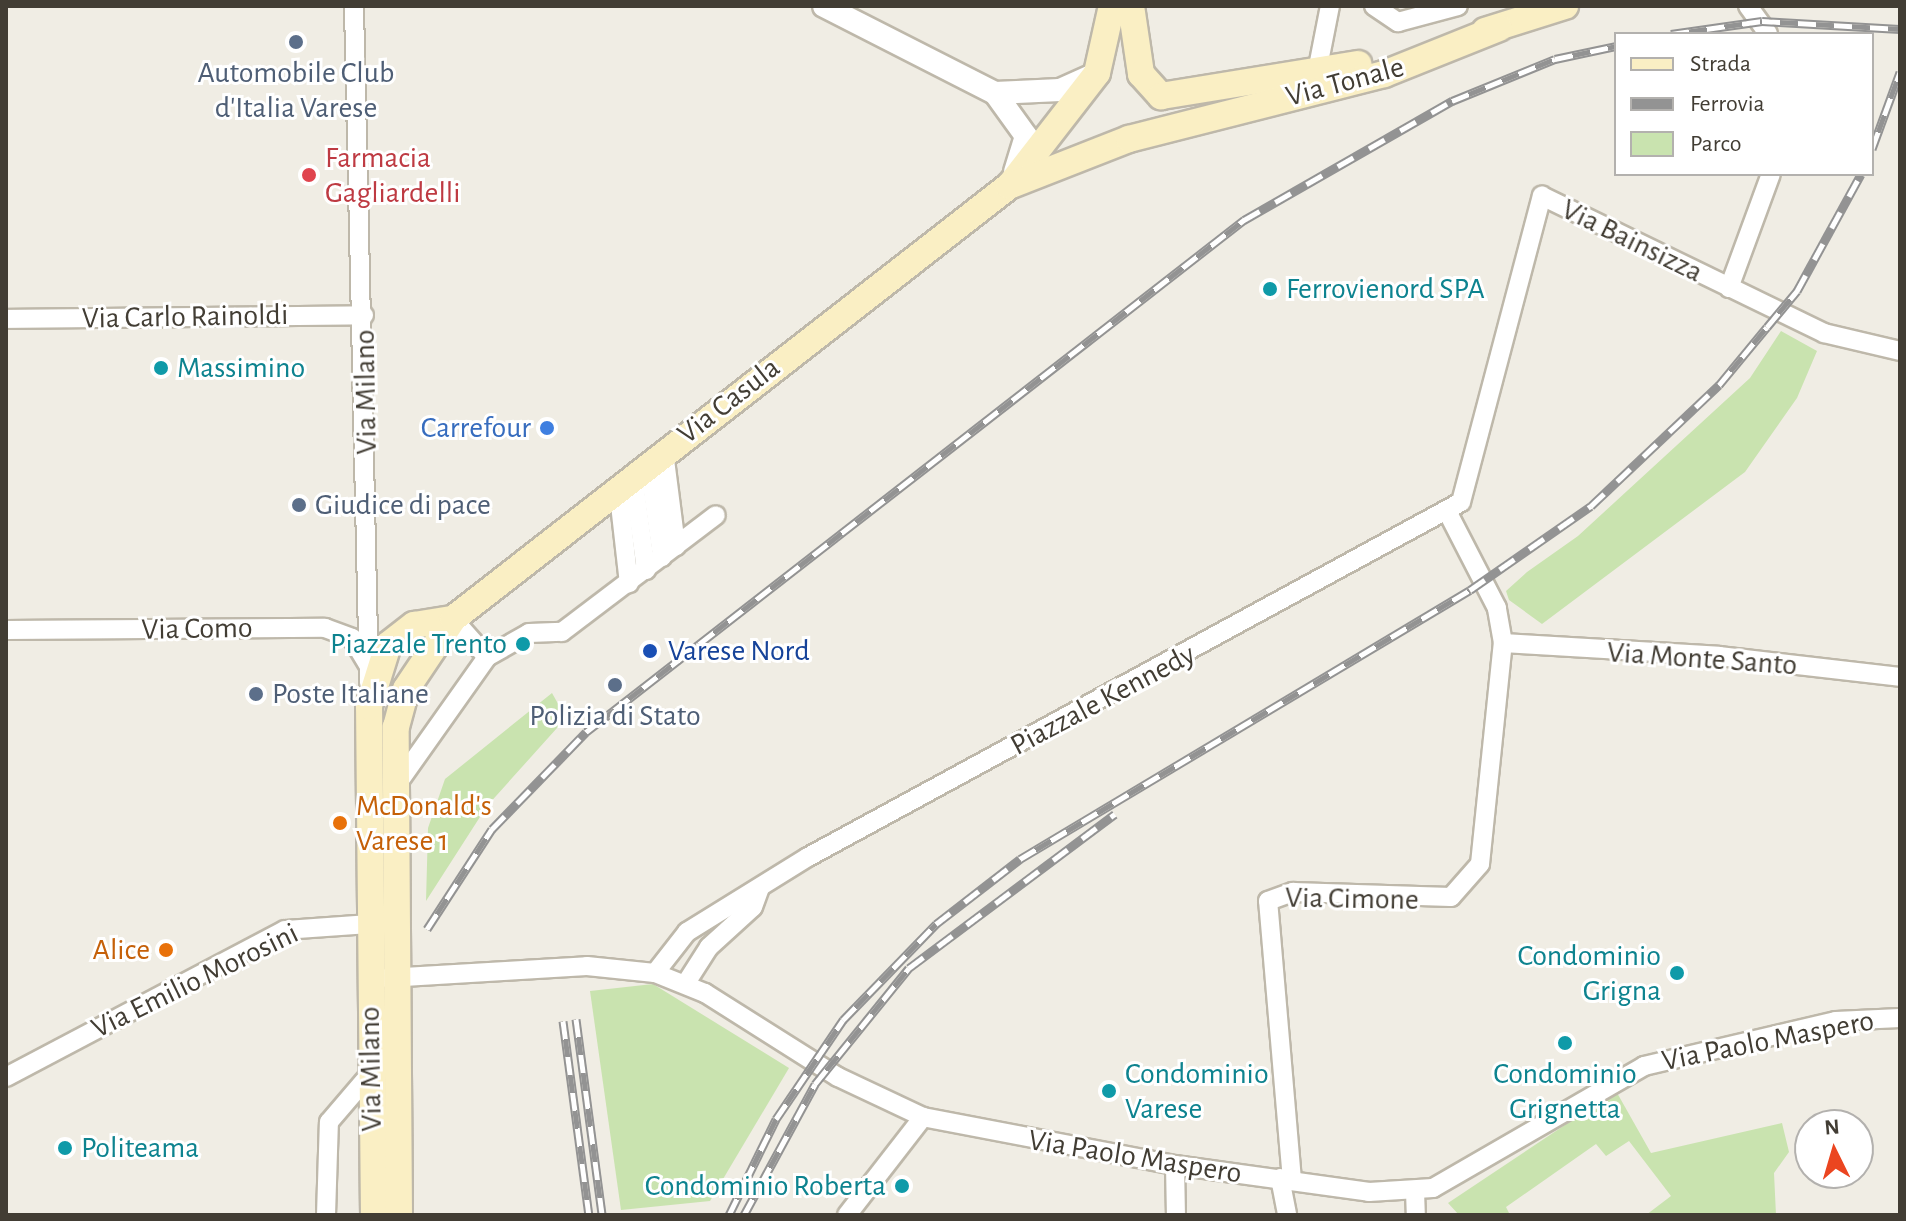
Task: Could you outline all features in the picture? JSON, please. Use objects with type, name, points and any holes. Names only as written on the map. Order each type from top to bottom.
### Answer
[{"type":"main road","points":[[1009,186],[1097,73],[1111,38],[1112,6]]},
{"type":"main road","points":[[1131,6],[1139,62],[1152,91],[1184,110]]},
{"type":"main road","name":"Via Tonale","points":[[1184,110],[1384,74],[1564,6]]},
{"type":"main road","name":"Via Tonale","points":[[1184,110],[1317,72],[1499,28]]},
{"type":"main road","points":[[1009,186],[1184,110]]},
{"type":"main road","name":"Via Casula","points":[[395,747],[406,689],[453,619],[1009,186]]},
{"type":"main road","name":"Via Casula","points":[[369,706],[388,645],[414,625],[453,619]]},
{"type":"main road","name":"Via Milano","points":[[369,706],[382,923],[396,978],[399,1215]]},
{"type":"main road","name":"Via Milano","points":[[374,1215],[370,979],[382,923],[394,806],[395,747]]},
{"type":"street","name":"Via Milano","points":[[354,6],[364,315],[369,706]]},
{"type":"street","points":[[824,6],[995,93],[1026,136],[1009,186]]},
{"type":"street","points":[[1317,72],[1330,6]]},
{"type":"street","name":"Via Tonale","points":[[1374,6],[1398,22],[1458,6]]},
{"type":"street","points":[[1748,6],[1767,32]]},
{"type":"street","points":[[995,93],[1060,90],[1097,73]]},
{"type":"street","points":[[1729,288],[1770,176]]},
{"type":"street","name":"Via Bainsizza","points":[[1448,513],[1471,483],[1542,196],[1824,333],[1900,351]]},
{"type":"street","name":"Via Carlo Rainoldi","points":[[6,319],[364,315]]},
{"type":"street","points":[[641,470],[669,552]]},
{"type":"street","points":[[641,470],[646,570]]},
{"type":"street","points":[[629,583],[641,470]]},
{"type":"street","name":"Via Cimone","points":[[1286,1179],[1268,901],[1306,892],[1421,902],[1451,897],[1469,885],[1482,852],[1503,643],[1497,608],[1448,513]]},
{"type":"street","name":"Piazzale Kennedy","points":[[655,973],[687,932],[808,857],[1448,513]]},
{"type":"street","points":[[394,806],[402,772],[438,728],[487,657],[529,633],[562,632],[716,515]]},
{"type":"street","points":[[453,619],[487,657]]},
{"type":"street","name":"Via Como","points":[[6,630],[325,628],[352,638],[369,667]]},
{"type":"street","name":"Via Monte Santo","points":[[1503,643],[1719,656],[1900,677]]},
{"type":"street","name":"Piazzale Kennedy","points":[[686,983],[709,947],[753,907],[760,888]]},
{"type":"street","name":"Via Emilio Morosini","points":[[6,1077],[285,930],[382,923]]},
{"type":"street","name":"Via Paolo Maspero","points":[[370,979],[587,966],[655,973],[686,983],[838,1077],[923,1117],[1175,1165],[1415,1191],[1489,1158],[1644,1066],[1836,1021],[1900,1018]]},
{"type":"street","points":[[326,1215],[329,1122],[371,1073]]},
{"type":"street","points":[[847,1215],[923,1117]]},
{"type":"street","points":[[1175,1165],[1176,1215]]},
{"type":"street","points":[[1286,1179],[1287,1215]]},
{"type":"street","points":[[1415,1191],[1416,1215]]},
{"type":"green space","points":[[1781,331],[1817,351],[1797,398],[1745,472],[1542,624],[1509,600],[1506,591],[1578,536],[1750,378]]},
{"type":"green space","points":[[552,693],[566,718],[487,806],[426,901],[428,828],[445,779]]},
{"type":"green space","points":[[653,984],[789,1068],[710,1201],[621,1210],[590,991]]},
{"type":"green space","points":[[1616,1091],[1651,1153],[1782,1123],[1789,1152],[1774,1173],[1776,1215],[1646,1215],[1671,1196],[1629,1141],[1606,1156],[1596,1144],[1506,1207],[1510,1215],[1459,1215],[1448,1203]]},
{"type":"railway","points":[[1685,32],[1762,21],[1900,29]]},
{"type":"railway","points":[[427,929],[492,829],[586,732],[1244,220],[1452,101],[1555,59],[1614,46]]},
{"type":"railway","points":[[1874,144],[1900,72]]},
{"type":"railway","points":[[729,1215],[776,1119],[843,1020],[936,924],[1020,859],[1470,590],[1591,506],[1719,385],[1797,291],[1860,176]]},
{"type":"railway","points":[[744,1215],[815,1084],[909,968],[1115,814]]},
{"type":"railway","points":[[576,1019],[602,1215]]},
{"type":"railway","points":[[563,1021],[589,1215]]},
{"type":"place","name":"Automobile Club d'Italia Varese","points":[[296,42]]},
{"type":"place","name":"Farmacia Gagliardelli","points":[[309,175]]},
{"type":"place","name":"Ferrovienord SPA","points":[[1270,289]]},
{"type":"place","name":"Massimino","points":[[161,368]]},
{"type":"place","name":"Carrefour","points":[[547,428]]},
{"type":"place","name":"Giudice di pace","points":[[299,505]]},
{"type":"place","name":"Piazzale Trento","points":[[523,644]]},
{"type":"place","name":"Varese Nord","points":[[650,651]]},
{"type":"place","name":"Polizia di Stato","points":[[615,685]]},
{"type":"place","name":"Poste Italiane","points":[[256,694]]},
{"type":"place","name":"McDonald's Varese 1","points":[[340,823]]},
{"type":"place","name":"Alice","points":[[166,950]]},
{"type":"place","name":"Condominio Grigna","points":[[1677,973]]},
{"type":"place","name":"Condominio Grignetta","points":[[1565,1043]]},
{"type":"place","name":"Condominio Varese","points":[[1109,1091]]},
{"type":"place","name":"Politeama","points":[[65,1148]]},
{"type":"place","name":"Condominio Roberta","points":[[902,1186]]}]
